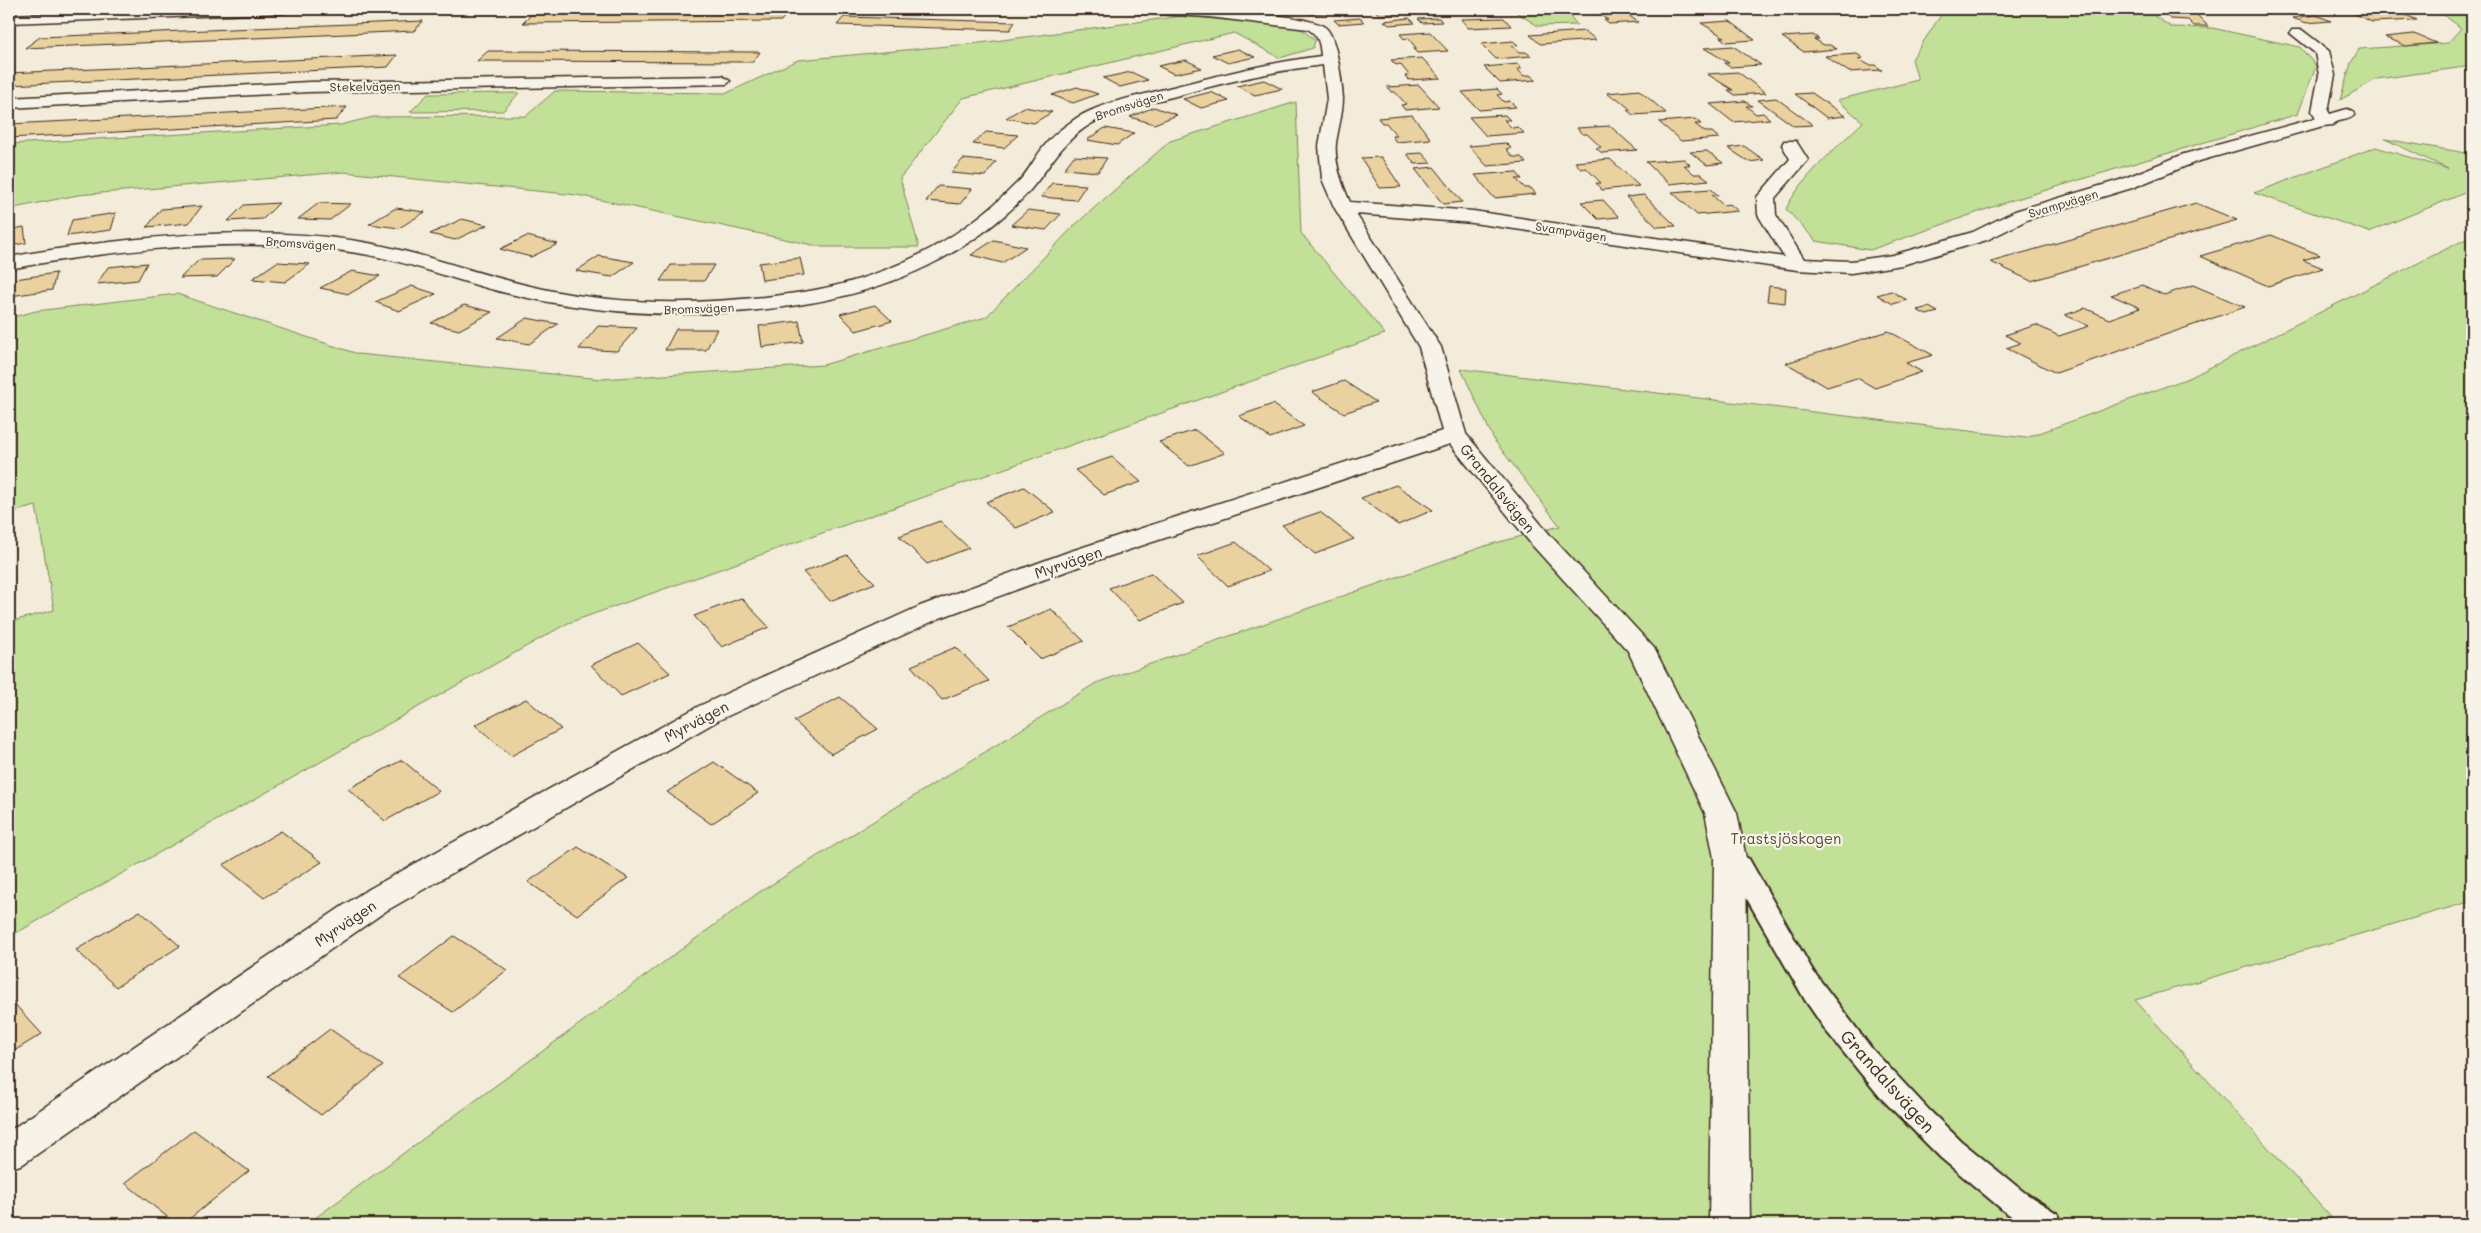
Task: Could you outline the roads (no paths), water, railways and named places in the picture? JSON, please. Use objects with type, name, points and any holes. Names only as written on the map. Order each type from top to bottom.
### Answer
[{"type":"street","points":[[9,29],[15,19],[285,9]]},
{"type":"street","name":"Grandalsvägen","points":[[1138,9],[1210,11],[1312,26],[1321,31],[1327,43],[1328,60],[1336,99],[1327,146],[1331,179],[1343,207],[1430,347],[1455,435],[1541,540],[1640,648],[1721,813],[1730,858],[1730,1224]]},
{"type":"street","points":[[2297,33],[2322,51],[2327,75],[2320,111],[2327,122]]},
{"type":"street","name":"Bromsvägen","points":[[9,264],[112,248],[242,240],[287,240],[366,248],[422,262],[509,288],[614,307],[656,309],[712,308],[751,306],[806,298],[896,274],[945,248],[1002,208],[1029,182],[1053,145],[1086,120],[1126,104],[1202,84],[1297,63],[1328,60]]},
{"type":"street","name":"Stekelvägen","points":[[9,103],[310,87],[472,83],[722,81]]},
{"type":"street","name":"Svampvägen","points":[[1343,207],[1473,217],[1797,264],[1851,267],[1895,261],[1980,236],[2022,215],[2126,184],[2190,158],[2327,122],[2347,114]]},
{"type":"street","points":[[1790,145],[1799,160],[1766,197],[1767,215],[1797,264]]},
{"type":"street","name":"Myrvägen","points":[[9,1152],[374,902],[709,713],[948,605],[1077,558],[1455,435]]},
{"type":"lane","name":"Grandalsvägen","points":[[1730,858],[1740,866],[1813,992],[1858,1055],[1948,1148],[2027,1212],[2047,1224]]},
{"type":"park label","name":"Trastsjöskogen","points":[[1786,838]]}]
